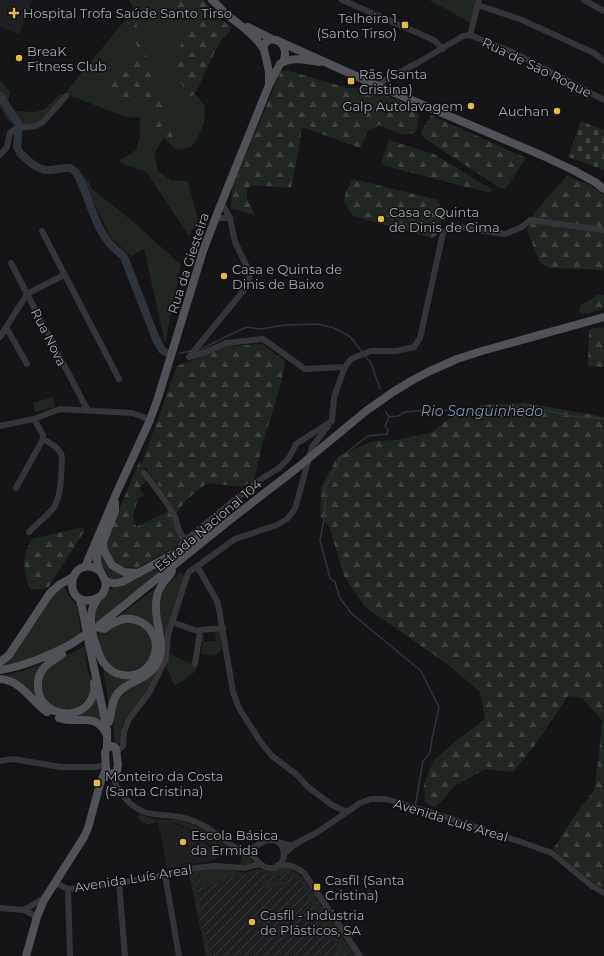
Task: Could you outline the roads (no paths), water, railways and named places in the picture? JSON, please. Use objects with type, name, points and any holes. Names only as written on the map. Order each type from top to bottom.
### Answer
[{"type":"main road","points":[[213,0],[226,14],[252,34],[261,45],[267,62],[269,85]]},
{"type":"main road","points":[[235,21],[376,85],[541,155],[590,179],[604,189]]},
{"type":"main road","points":[[264,50],[266,42],[274,39],[282,43],[285,58],[281,63]]},
{"type":"main road","points":[[267,62],[274,66],[291,60],[302,59],[339,68]]},
{"type":"main road","name":"Rua da Giesteira","points":[[136,450],[150,420],[158,398],[203,250],[269,85],[281,63]]},
{"type":"main road","points":[[273,487],[366,411],[393,392],[430,371],[482,351],[604,317]]},
{"type":"main road","points":[[112,749],[109,722],[91,625],[91,617],[92,609],[102,594],[105,585],[104,577],[98,565],[97,551],[136,450]]},
{"type":"main road","points":[[84,567],[136,450]]},
{"type":"main road","name":"Estrada Nacional 104","points":[[0,674],[62,654],[273,487]]},
{"type":"main road","name":"Estrada Nacional 104","points":[[0,670],[9,669],[76,643],[101,628],[273,487]]},
{"type":"main road","points":[[115,503],[115,511],[103,542],[104,551],[112,565],[124,572],[139,573]]},
{"type":"main road","points":[[105,580],[109,583],[116,584],[122,582],[184,548],[232,515],[235,516]]},
{"type":"main road","points":[[0,662],[8,655],[54,589],[73,577],[80,569],[84,567],[95,568],[100,571]]},
{"type":"main road","points":[[109,722],[111,708],[119,692],[144,678],[154,668],[158,661],[161,652],[156,607],[158,591],[172,571]]},
{"type":"main road","points":[[73,577],[72,587],[82,606],[108,737],[117,771],[116,773],[108,770]]},
{"type":"main road","points":[[79,598],[89,601],[98,598]]},
{"type":"main road","points":[[95,642],[102,660],[111,671],[118,674],[129,676],[136,675],[150,665],[155,655],[156,644],[152,633],[145,624],[135,619],[123,619],[104,629],[101,628]]},
{"type":"main road","points":[[62,654],[42,670],[38,678],[38,689],[40,696],[44,704],[52,710],[62,714],[68,714],[85,708],[92,699],[94,692],[94,677],[96,675]]},
{"type":"main road","points":[[0,679],[12,681],[18,685],[50,714],[68,720],[88,719],[94,721],[100,725],[108,737]]},
{"type":"main road","points":[[26,956],[37,917],[44,900],[84,837],[88,828],[101,781],[108,770],[105,752],[112,749]]},
{"type":"street","points":[[342,0],[427,37],[435,41],[443,49]]},
{"type":"street","points":[[584,0],[604,11]]},
{"type":"street","points":[[376,85],[443,49],[463,36],[470,35],[479,2],[594,53],[604,61]]},
{"type":"street","name":"Rua de São Roque","points":[[470,35],[512,52],[604,100]]},
{"type":"street","points":[[0,155],[7,147],[10,133],[19,127],[36,126],[43,122],[66,96]]},
{"type":"street","points":[[220,205],[224,207],[230,218],[235,242],[250,273],[248,286],[189,358],[226,343],[264,339],[305,369],[345,367]]},
{"type":"street","points":[[215,218],[230,218]]},
{"type":"street","points":[[112,749],[123,746],[124,732],[129,719],[149,693],[166,659],[168,635],[189,572],[236,539],[277,525],[287,519],[295,510],[312,447],[332,421],[334,397],[345,367],[351,359],[371,351],[396,350],[414,346],[420,338],[443,233],[452,226],[505,234],[522,227],[530,220],[604,230]]},
{"type":"street","points":[[42,231],[119,379]]},
{"type":"street","name":"Rua Nova","points":[[11,263],[88,410]]},
{"type":"street","points":[[0,337],[28,294],[64,275]]},
{"type":"street","points":[[6,327],[27,364]]},
{"type":"street","points":[[0,426],[34,419],[60,409],[132,413],[150,420]]},
{"type":"street","points":[[16,488],[43,439],[44,435],[34,419]]},
{"type":"street","points":[[144,473],[161,494],[175,518],[182,537],[186,538],[258,481],[279,468],[289,458],[296,444],[332,421]]},
{"type":"street","points":[[29,532],[55,506],[59,493],[62,457],[61,452],[43,439]]},
{"type":"street","points":[[197,566],[217,601],[234,692],[239,708],[260,741],[272,756],[296,774],[308,787],[332,804],[347,812]]},
{"type":"street","points":[[172,622],[201,629],[223,628]]},
{"type":"street","points":[[195,664],[201,629]]},
{"type":"street","points":[[0,761],[13,759],[61,767],[108,770],[122,796],[136,808],[144,812],[185,818],[198,822],[236,848],[252,854],[265,867],[274,868],[283,860],[284,855]]},
{"type":"street","name":"Avenida Luís Areal","points":[[284,855],[295,844],[316,833],[360,803],[371,799],[386,799],[430,812],[552,853],[592,886],[604,893]]},
{"type":"street","points":[[242,851],[252,849],[260,843],[269,840],[289,846],[295,844]]},
{"type":"street","points":[[278,842],[282,847],[284,855],[294,867]]},
{"type":"street","points":[[259,862],[256,851],[260,843]]},
{"type":"street","name":"Avenida Luís Areal","points":[[55,883],[68,889],[81,888],[119,883],[196,868],[214,866],[245,868],[259,862]]},
{"type":"street","points":[[278,865],[294,867],[306,876],[360,956]]},
{"type":"street","points":[[165,875],[179,956]]},
{"type":"street","points":[[119,883],[125,956]]},
{"type":"street","points":[[68,889],[70,956]]},
{"type":"street","points":[[24,910],[41,900],[44,900]]},
{"type":"street","points":[[0,908],[24,910],[37,917]]},
{"type":"waterway","name":"Rio Sanguinhedo","points":[[0,96],[19,125],[17,147],[20,153],[31,163],[45,170],[70,168],[76,172],[101,231],[114,248],[124,257],[156,339],[162,350],[165,352]]},
{"type":"waterway","name":"Rio Sanguinhedo","points":[[199,349],[247,327],[260,329],[285,325],[318,324],[334,328],[349,336],[362,352]]},
{"type":"waterway","name":"Rio Sanguinhedo","points":[[180,353],[191,351]]},
{"type":"waterway","name":"Rio Sanguinhedo","points":[[365,356],[371,363],[380,389]]},
{"type":"waterway","name":"Rio Sanguinhedo","points":[[386,412],[389,417],[398,416],[405,412],[417,411],[458,410],[480,413],[513,408],[541,409],[571,416],[604,419]]},
{"type":"waterway","points":[[389,417],[385,426],[388,430],[387,434],[368,436],[342,456],[325,488],[325,515],[320,540],[330,578],[335,582],[340,598],[351,613],[421,671],[439,707],[430,753],[423,761],[415,807]]},
{"type":"place","name":"Hospital Trofa Saúde Santo Tirso","points":[[14,13]]},
{"type":"place","name":"Telheira 1 (Santo Tirso)","points":[[405,25]]},
{"type":"place","name":"BreaK Fitness Club","points":[[19,58]]},
{"type":"place","name":"Rãs (Santa Cristina)","points":[[351,81]]},
{"type":"place","name":"Galp Autolavagem","points":[[471,106]]},
{"type":"place","name":"Auchan","points":[[557,111]]},
{"type":"place","name":"Casa e Quinta de Dinis de Cima","points":[[381,219]]},
{"type":"place","name":"Casa e Quinta de Dinis de Baixo","points":[[224,276]]},
{"type":"place","name":"Monteiro da Costa (Santa Cristina)","points":[[97,783]]},
{"type":"place","name":"Escola Básica da Ermida","points":[[183,842]]},
{"type":"place","name":"Casfil (Santa Cristina)","points":[[317,887]]},
{"type":"place","name":"Casfil - Indústria de Plásticos, SA","points":[[252,922]]}]
